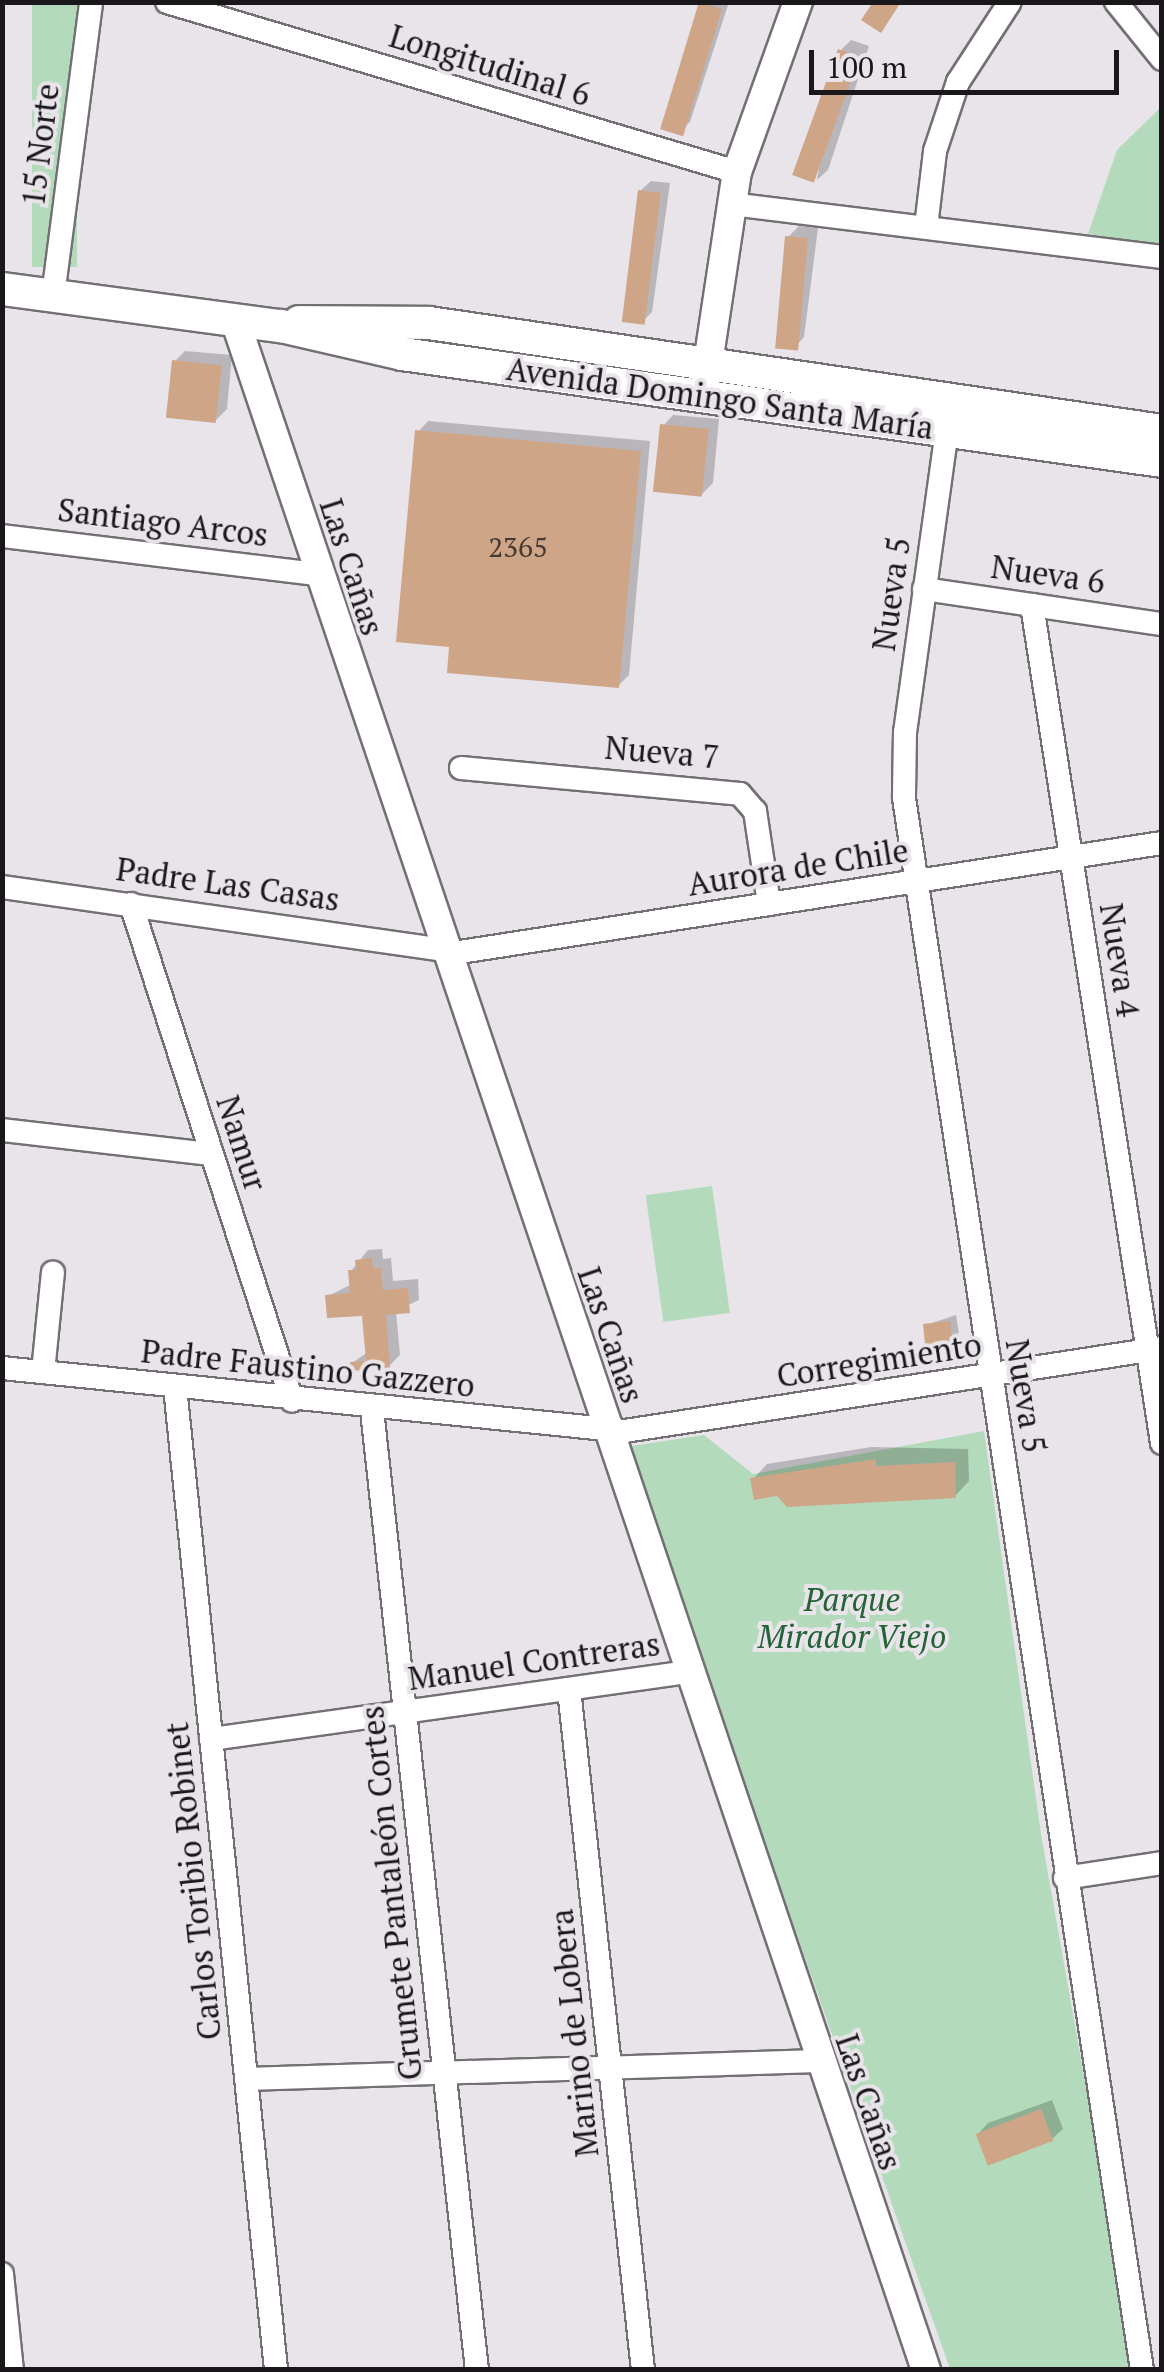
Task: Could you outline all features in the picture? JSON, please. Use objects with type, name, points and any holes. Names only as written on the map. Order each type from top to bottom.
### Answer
[{"type":"main road","name":"Avenida Domingo Santa María","points":[[2,289],[281,326],[382,350],[1162,431]]},
{"type":"main road","name":"Avenida Domingo Santa María","points":[[706,381],[948,430],[1162,461]]},
{"type":"street","name":"15 Norte","points":[[53,296],[91,2]]},
{"type":"street","name":"Longitudinal 6","points":[[167,2],[737,172]]},
{"type":"street","points":[[706,381],[737,172],[798,2]]},
{"type":"street","points":[[926,227],[936,151],[958,82],[1010,2]]},
{"type":"street","points":[[1116,2],[1162,60]]},
{"type":"street","points":[[731,204],[1162,257]]},
{"type":"street","name":"Las Cañas","points":[[235,320],[316,574],[926,2370]]},
{"type":"street","name":"Nueva 5","points":[[948,430],[903,756],[916,882],[1142,2370]]},
{"type":"street","name":"Santiago Arcos","points":[[2,536],[316,574]]},
{"type":"street","name":"Nueva 6","points":[[924,589],[1162,624]]},
{"type":"street","name":"Nueva 4","points":[[1032,605],[1154,1350],[1162,1443]]},
{"type":"street","name":"Nueva 7","points":[[461,768],[740,794],[754,811],[769,904]]},
{"type":"street","name":"Aurora de Chile","points":[[444,948],[460,952],[1162,843]]},
{"type":"street","name":"Padre Las Casas","points":[[2,887],[444,948]]},
{"type":"street","name":"Namur","points":[[131,904],[292,1401]]},
{"type":"street","points":[[2,1130],[211,1154]]},
{"type":"street","points":[[42,1372],[53,1272]]},
{"type":"street","name":"Corregimiento","points":[[606,1432],[1154,1350]]},
{"type":"street","name":"Padre Faustino Gazzero","points":[[2,1368],[606,1432]]},
{"type":"street","name":"Carlos Toribio Robinet","points":[[176,1387],[276,2370]]},
{"type":"street","name":"Grumete Pantaleón Cortes","points":[[372,1410],[476,2370]]},
{"type":"street","name":"Manuel Contreras","points":[[211,1739],[688,1672]]},
{"type":"street","name":"Marino de Lobera","points":[[569,1688],[643,2370]]},
{"type":"street","points":[[1065,1878],[1162,1864]]},
{"type":"street","points":[[246,2079],[818,2061]]},
{"type":"street","points":[[2,2274],[12,2370]]},
{"type":"green space","points":[[32,3],[77,3],[77,267],[32,267]]},
{"type":"green space","points":[[1161,107],[1161,246],[1088,234],[1117,150]]},
{"type":"green space","points":[[712,1186],[730,1313],[663,1322],[646,1195]]},
{"type":"green space","name":"Parque Mirador Viejo","points":[[984,1431],[1041,1834],[1136,2369],[950,2369],[625,1447],[704,1435],[753,1474]]},
{"type":"building","points":[[699,2],[722,9],[683,136],[660,129]]},
{"type":"building","points":[[873,2],[901,2],[881,33],[861,20]]},
{"type":"building","points":[[838,49],[860,57],[814,183],[792,175]]},
{"type":"building","points":[[638,190],[661,193],[645,325],[622,322]]},
{"type":"building","points":[[785,236],[808,238],[798,351],[775,349]]},
{"type":"building","points":[[172,360],[222,365],[216,423],[166,418]]},
{"type":"building","points":[[660,424],[709,429],[702,497],[653,492]]},
{"type":"building","points":[[415,430],[641,451],[619,688],[447,673],[449,647],[396,642]]},
{"type":"building","points":[[372,1258],[373,1268],[381,1268],[383,1290],[408,1288],[410,1313],[386,1315],[390,1368],[350,1371],[350,1362],[366,1361],[362,1316],[327,1318],[325,1295],[350,1293],[348,1270],[356,1270],[355,1260]]},
{"type":"building","points":[[950,1321],[953,1343],[946,1352],[926,1354],[923,1324]]},
{"type":"building","points":[[876,1459],[876,1466],[955,1462],[956,1498],[787,1507],[777,1496],[754,1500],[750,1478]]},
{"type":"building","points":[[1041,2109],[1053,2141],[988,2166],[976,2134]]}]
